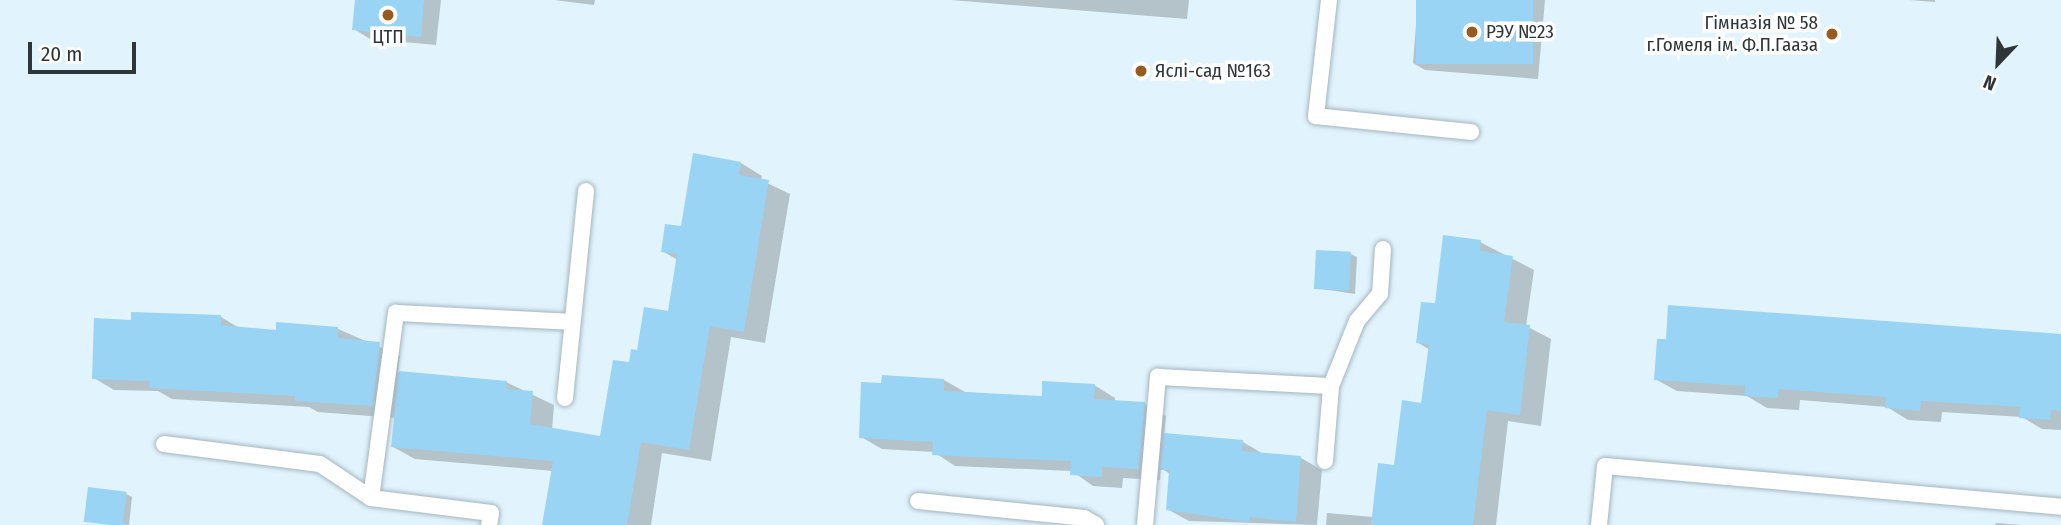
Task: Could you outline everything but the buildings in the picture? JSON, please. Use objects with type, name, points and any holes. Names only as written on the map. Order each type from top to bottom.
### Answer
[{"type":"lane","points":[[1329,0],[1316,117],[1471,132]]},
{"type":"lane","points":[[565,398],[586,191]]},
{"type":"lane","points":[[1325,461],[1331,386],[1357,321],[1380,294],[1382,249]]},
{"type":"lane","points":[[371,498],[396,313],[571,322]]},
{"type":"lane","points":[[1145,525],[1158,377],[1331,386]]},
{"type":"lane","points":[[164,444],[320,464],[371,498],[491,513],[489,525]]},
{"type":"lane","points":[[1599,525],[1605,466],[2061,507]]},
{"type":"lane","points":[[918,501],[1084,519],[1096,525]]},
{"type":"place","name":"ЦТП","points":[[388,15]]},
{"type":"place","name":"РЭУ №23","points":[[1472,32]]},
{"type":"place","name":"Гімназія № 58 г.Гомеля ім. Ф.П.Гааза","points":[[1832,34]]},
{"type":"place","name":"Яслі-сад №163","points":[[1141,71]]}]
